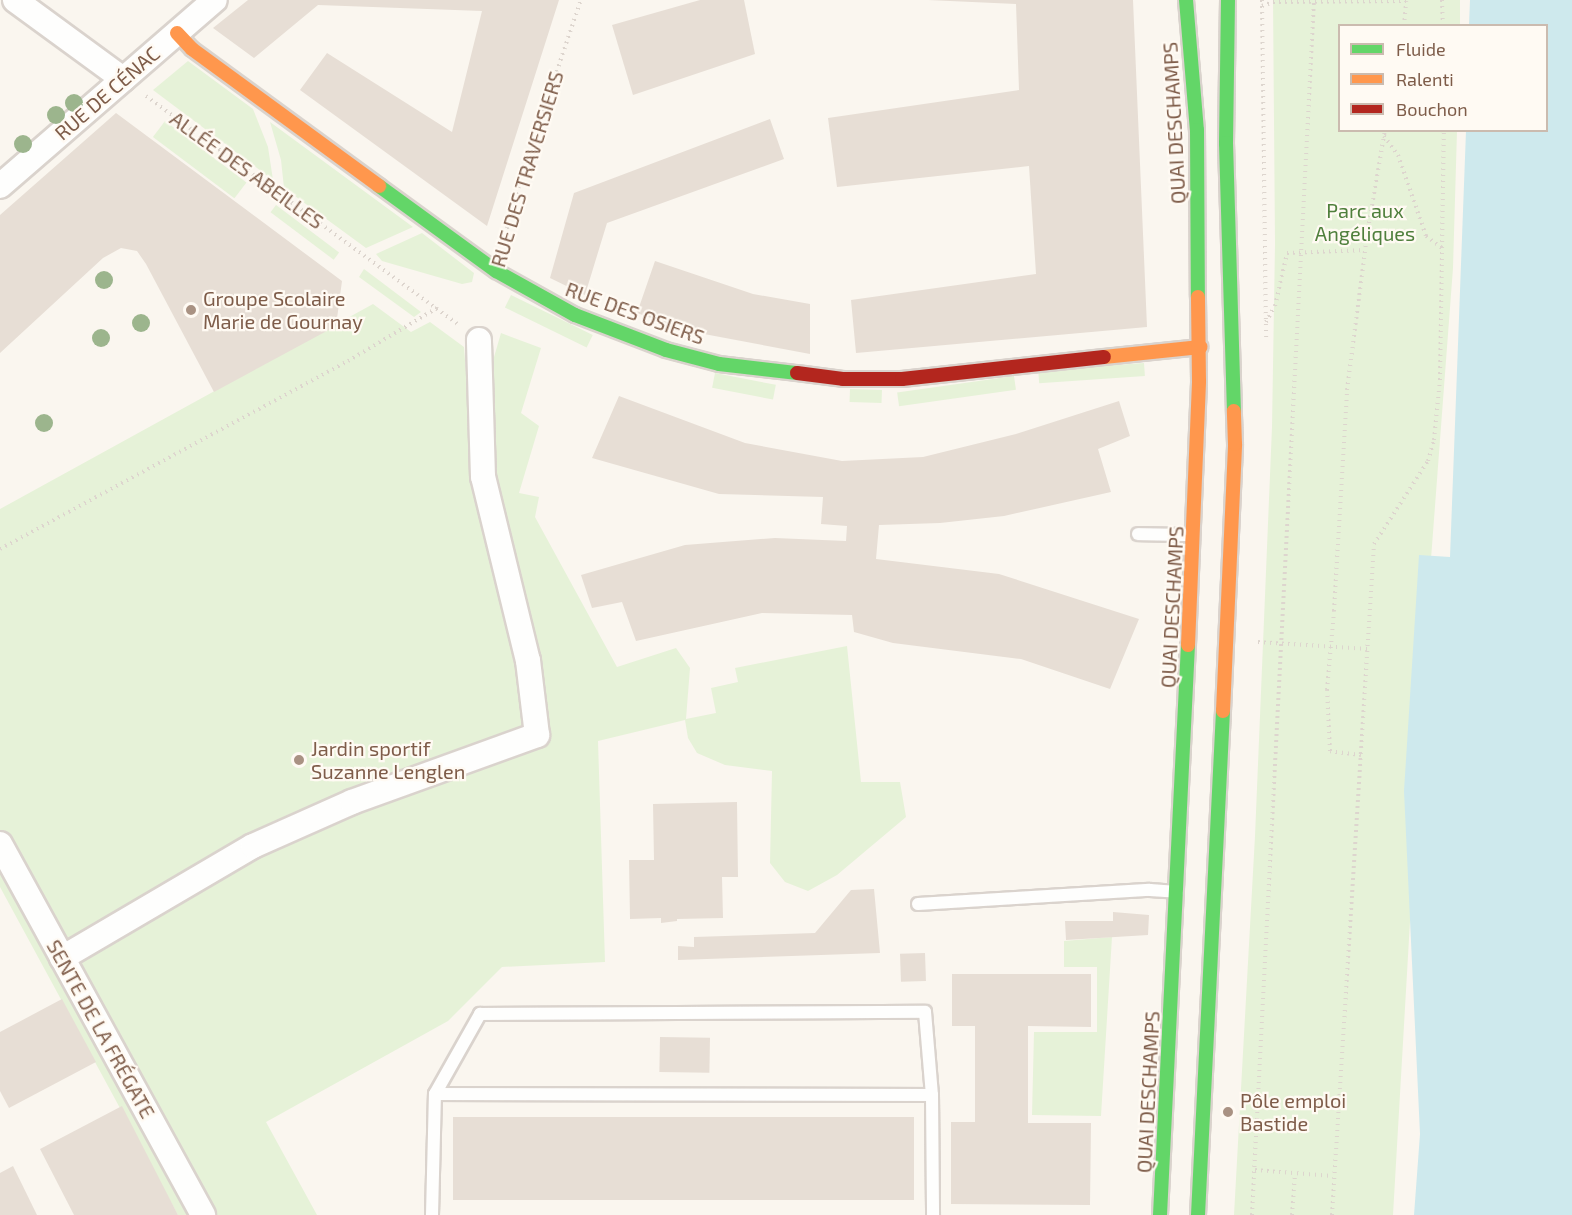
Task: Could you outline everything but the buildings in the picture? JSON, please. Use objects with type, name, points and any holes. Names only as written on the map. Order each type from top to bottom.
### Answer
[{"type":"main road","name":"QUAI DESCHAMPS","points":[[1160,1215],[1195,536],[1200,347],[1197,130],[1186,0]]},
{"type":"main road","points":[[1198,1215],[1230,588],[1234,444],[1235,383],[1226,143],[1228,0]]},
{"type":"main road","name":"RUE DES OSIERS","points":[[177,33],[192,49],[496,272],[575,315],[666,350],[719,364],[780,373],[843,379],[902,379],[1200,347]]},
{"type":"main road","points":[[1212,53],[1226,143]]},
{"type":"street","points":[[15,0],[123,79]]},
{"type":"street","name":"RUE DE CÉNAC","points":[[0,186],[214,0]]},
{"type":"street","points":[[62,958],[253,846],[352,802],[537,735],[528,661],[483,477],[480,340]]},
{"type":"street","name":"SENTE DE LA FRÉGATE","points":[[0,844],[203,1215]]},
{"type":"lane","points":[[1138,534],[1195,536]]},
{"type":"lane","points":[[918,904],[1150,890],[1178,892]]},
{"type":"lane","points":[[432,1215],[435,1095],[480,1014],[925,1012],[932,1095],[933,1215]]},
{"type":"lane","points":[[435,1095],[932,1095]]},
{"type":"path","name":"RUE DES TRAVERSIERS","points":[[496,272],[522,174],[581,0]]},
{"type":"path","points":[[1262,0],[1266,322],[1275,306],[1287,253],[1365,250]]},
{"type":"path","points":[[1262,6],[1273,2],[1406,0],[1404,24]]},
{"type":"path","points":[[1442,0],[1443,24]]},
{"type":"path","points":[[1252,1215],[1314,1]]},
{"type":"path","name":"ALLÉE DES ABEILLES","points":[[123,79],[480,340]]},
{"type":"path","points":[[1332,1215],[1374,544],[1428,461],[1434,440],[1440,380],[1444,132]]},
{"type":"path","points":[[1384,133],[1398,154],[1426,236],[1443,249]]},
{"type":"path","points":[[1361,755],[1330,751],[1327,690],[1347,390],[1365,250],[1384,133]]},
{"type":"path","points":[[0,549],[348,361],[437,308]]},
{"type":"path","points":[[1256,642],[1368,649]]},
{"type":"path","points":[[1255,1170],[1295,1175],[1333,1176]]},
{"type":"path","points":[[1292,1215],[1295,1175]]},
{"type":"green space","name":"Parc aux Angéliques","points":[[1273,0],[1460,0],[1460,24],[1338,24],[1338,132],[1457,132],[1453,268],[1431,559],[1393,1215],[1234,1215],[1255,836],[1272,427],[1275,244]]},
{"type":"green space","points":[[188,61],[253,109],[268,147],[273,180],[153,90]]},
{"type":"green space","points":[[165,121],[246,182],[234,198],[153,137]]},
{"type":"green space","points":[[270,122],[413,227],[366,248],[284,188],[281,160]]},
{"type":"green space","points":[[276,205],[339,253],[334,260],[271,212]]},
{"type":"green space","points":[[422,233],[474,273],[472,282],[462,284],[382,261],[376,254]]},
{"type":"green space","points":[[364,269],[421,312],[414,317],[359,277]]},
{"type":"green space","points":[[511,295],[593,335],[587,347],[505,308]]},
{"type":"green space","name":"Jardin sportif Suzanne Lenglen","points":[[373,304],[411,332],[430,322],[464,347],[466,373],[493,392],[492,364],[501,333],[541,348],[521,413],[539,426],[519,493],[539,497],[535,517],[617,667],[676,648],[690,668],[686,719],[716,713],[711,688],[738,682],[735,668],[847,646],[861,782],[900,782],[906,817],[837,875],[808,891],[785,882],[770,863],[772,771],[725,765],[697,753],[688,738],[685,720],[598,741],[605,962],[502,967],[448,1021],[266,1122],[317,1215],[178,1215],[0,887],[0,509]]},
{"type":"green space","points":[[1144,363],[1145,376],[1039,383],[1038,370]]},
{"type":"green space","points":[[715,373],[776,385],[773,400],[712,388]]},
{"type":"green space","points":[[1014,376],[1016,390],[899,406],[897,392]]},
{"type":"green space","points":[[850,389],[882,390],[882,403],[850,402]]},
{"type":"green space","points":[[1112,937],[1101,1116],[1032,1115],[1034,1032],[1097,1032],[1097,967],[1064,967],[1064,941]]},
{"type":"water","points":[[1470,0],[1572,0],[1572,1215],[1414,1215],[1420,1134],[1404,791],[1419,555],[1450,557],[1466,132],[1548,132],[1548,24],[1469,24]]},
{"type":"traffic: fast","points":[[1186,0],[1197,130],[1198,297]]},
{"type":"traffic: fast","points":[[1228,0],[1226,143],[1234,411]]},
{"type":"traffic: fast","points":[[379,186],[496,271],[575,315],[666,350],[719,364],[797,373]]},
{"type":"traffic: fast","points":[[1160,1215],[1188,645]]},
{"type":"traffic: fast","points":[[1198,1215],[1223,711]]},
{"type":"traffic: slow","points":[[177,33],[192,49],[379,186]]},
{"type":"traffic: slow","points":[[1188,645],[1199,381],[1198,297]]},
{"type":"traffic: slow","points":[[1104,357],[1200,347]]},
{"type":"traffic: slow","points":[[1223,711],[1235,444],[1234,411]]},
{"type":"traffic: jam","points":[[797,373],[843,379],[902,379],[1104,357]]},
{"type":"place","name":"Groupe Scolaire Marie de Gournay","points":[[191,310]]},
{"type":"place","name":"Jardin sportif Suzanne Lenglen","points":[[299,760]]},
{"type":"place","name":"Pôle emploi Bastide","points":[[1228,1112]]}]
